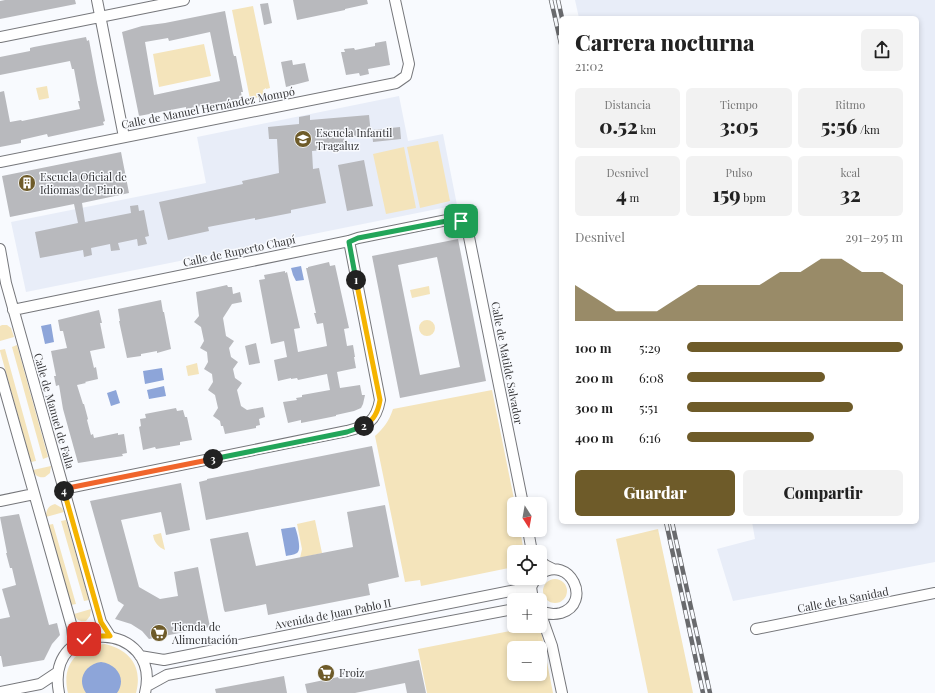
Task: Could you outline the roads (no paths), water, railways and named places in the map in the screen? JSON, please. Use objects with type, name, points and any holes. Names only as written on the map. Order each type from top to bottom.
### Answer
[{"type":"street","points":[[97,0],[124,137]]},
{"type":"street","points":[[0,37],[184,0]]},
{"type":"street","name":"Calle de Manuel Hernández Mompó","points":[[0,162],[396,83],[406,76],[409,64],[395,0]]},
{"type":"street","name":"Calle de Ruperto Chapí","points":[[13,310],[349,242],[358,238],[452,220],[461,221],[467,228]]},
{"type":"street","name":"Calle de Matilde Salvador","points":[[467,228],[522,497]]},
{"type":"street","points":[[63,489],[347,432],[363,427],[371,421],[376,414],[380,400],[349,242]]},
{"type":"street","name":"Calle de Manuel de Falla","points":[[0,249],[3,286],[13,310],[101,622],[110,636]]},
{"type":"street","points":[[0,373],[72,628],[74,645]]},
{"type":"street","points":[[0,501],[34,494]]},
{"type":"street","points":[[547,566],[570,576],[576,589],[574,602],[569,608],[555,618],[552,624],[552,646]]},
{"type":"street","name":"Avenida de Juan Pablo II","points":[[547,570],[553,569]]},
{"type":"street","name":"Avenida de Juan Pablo II","points":[[140,656],[164,660],[512,585]]},
{"type":"street","name":"Calle de la Sanidad","points":[[756,629],[935,593]]},
{"type":"street","points":[[146,690],[167,675],[507,610]]},
{"type":"street","points":[[547,613],[557,614],[563,612]]},
{"type":"street","points":[[547,631],[552,646],[562,693]]},
{"type":"street","points":[[59,693],[57,682],[58,672],[61,662],[67,653],[74,645],[84,639],[97,636],[110,636],[131,646],[140,656],[146,670],[146,690]]},
{"type":"street","points":[[0,692],[40,684],[58,672]]},
{"type":"water","points":[[301,266],[304,280],[296,281],[291,268]]},
{"type":"water","points":[[51,324],[54,342],[45,344],[41,326]]},
{"type":"water","points":[[162,368],[164,380],[145,384],[143,371]]},
{"type":"water","points":[[164,386],[166,396],[149,399],[147,390]]},
{"type":"water","points":[[116,390],[120,403],[111,406],[107,393]]},
{"type":"water","points":[[295,527],[299,541],[299,548],[296,554],[286,556],[281,529]]},
{"type":"water","points":[[101,662],[112,666],[119,673],[121,683],[117,693],[86,693],[83,688],[82,678],[84,673],[91,666]]},
{"type":"railway","points":[[551,0],[559,35]]},
{"type":"railway","points":[[558,0],[562,16]]},
{"type":"railway","points":[[666,524],[703,693]]},
{"type":"railway","points":[[672,524],[710,693]]},
{"type":"place","name":"Escuela Infantil Tragaluz","points":[[303,139]]},
{"type":"place","name":"Escuela Oficial de Idiomas de Pinto","points":[[27,183]]},
{"type":"place","name":"Tienda de Alimentación","points":[[159,633]]},
{"type":"place","name":"Froiz","points":[[326,673]]}]
